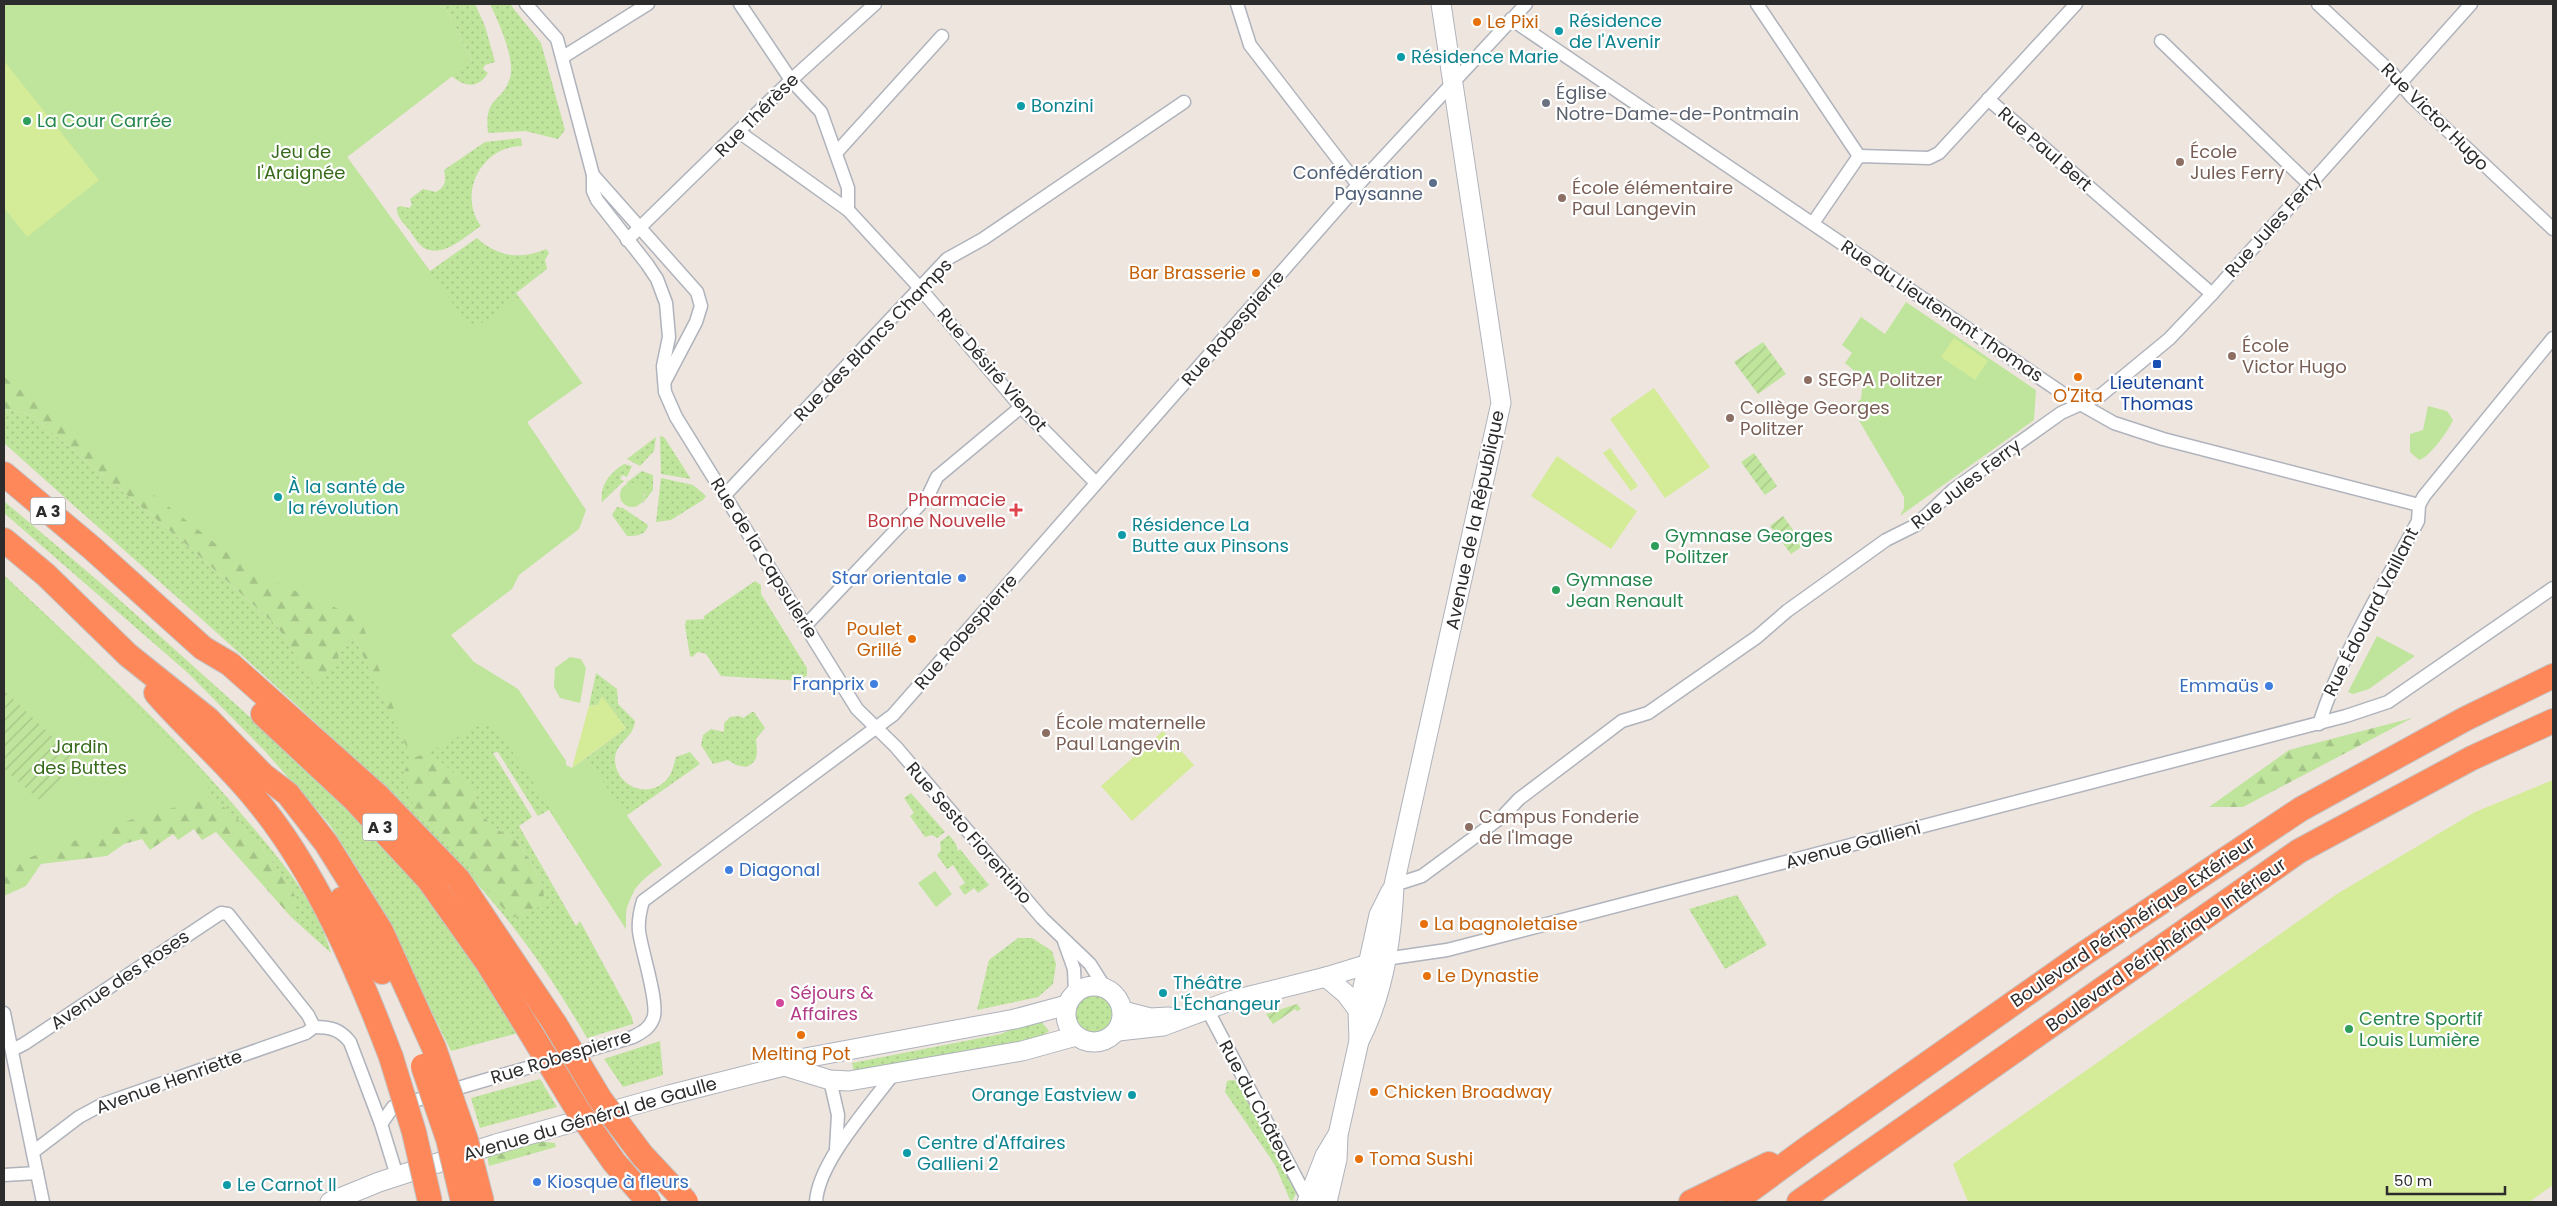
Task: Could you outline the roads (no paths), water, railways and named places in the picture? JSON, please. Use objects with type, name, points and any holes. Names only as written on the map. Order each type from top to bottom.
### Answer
[{"type":"highway","name":"A 3","points":[[4,474],[92,548],[203,648],[225,680],[355,800],[430,880],[487,962],[579,1112],[614,1162],[649,1202]]},
{"type":"highway","points":[[4,540],[46,575],[128,655],[208,719],[263,775],[288,794],[326,843],[381,931],[426,1050],[466,1140],[482,1202]]},
{"type":"highway","points":[[203,648],[230,664],[378,796],[458,879],[555,1024],[600,1099],[642,1155],[686,1202]]},
{"type":"highway","points":[[128,655],[158,695],[231,771],[282,833],[350,956],[390,1057],[414,1132],[430,1202]]},
{"type":"highway","name":"Boulevard Périphérique Extérieur","points":[[1734,1202],[1809,1146],[2079,957],[2301,810],[2465,719],[2553,676]]},
{"type":"highway","name":"Boulevard Périphérique Intérieur","points":[[1799,1202],[2299,851],[2472,758],[2553,721]]},
{"type":"highway","points":[[426,1050],[463,1202]]},
{"type":"highway","points":[[1691,1202],[1727,1183],[1809,1146]]},
{"type":"street","name":"Rue de la Capsulerie","points":[[526,4],[557,39],[593,175],[593,191],[657,279],[666,303],[669,337],[663,366],[664,382],[665,392],[676,417],[857,709],[876,728]]},
{"type":"street","points":[[563,57],[648,4]]},
{"type":"street","points":[[740,4],[790,80],[821,112],[848,188],[848,210]]},
{"type":"street","name":"Rue Thérèse","points":[[627,240],[790,80],[875,4]]},
{"type":"street","points":[[1236,4],[1250,45],[1358,185]]},
{"type":"street","name":"Avenue de la République","points":[[1359,1041],[1372,1017],[1379,915],[1394,885],[1501,403],[1442,4]]},
{"type":"street","name":"Rue Robespierre","points":[[381,1124],[393,1107],[634,1037],[646,1030],[654,1018],[652,991],[640,932],[639,913],[643,900],[893,715],[1358,185],[1526,4]]},
{"type":"street","points":[[1757,4],[1859,156],[1813,223]]},
{"type":"street","points":[[1988,99],[2076,4]]},
{"type":"street","name":"Rue Victor Hugo","points":[[2318,4],[2400,83],[2411,96],[2553,230]]},
{"type":"street","name":"Rue Jules Ferry","points":[[1394,885],[1422,876],[1503,816],[1520,799],[1622,721],[1648,713],[1757,637],[1787,611],[1886,540],[1916,526],[1961,484],[2061,412],[2101,395],[2169,339],[2212,294],[2471,4]]},
{"type":"street","name":"Rue du Lieutenant Thomas","points":[[1511,19],[2081,404],[2114,423],[2163,439],[2419,505]]},
{"type":"street","points":[[836,153],[942,36]]},
{"type":"street","points":[[2162,41],[2310,185]]},
{"type":"street","name":"Rue Paul Bert","points":[[1859,156],[1929,158],[1939,153],[1988,99],[2212,294]]},
{"type":"street","name":"Rue des Blancs Champs","points":[[725,495],[947,259],[983,239],[1184,102]]},
{"type":"street","name":"Rue Désiré Vienot","points":[[739,132],[848,210],[919,288],[1021,407],[1096,483]]},
{"type":"street","name":"Rue de la Capsulerie","points":[[593,175],[698,292],[701,306],[696,322],[664,382]]},
{"type":"street","name":"Rue Édouard Vaillant","points":[[2319,724],[2326,702],[2363,625],[2418,522],[2419,505],[2553,338]]},
{"type":"street","points":[[806,625],[928,496],[937,477],[1021,407]]},
{"type":"street","name":"Avenue Gallieni","points":[[1377,962],[1447,950],[2319,724],[2388,702],[2553,588]]},
{"type":"street","name":"Rue Sesto Fiorentino","points":[[876,728],[896,747],[1042,918],[1090,964],[1105,988]]},
{"type":"street","name":"Avenue des Roses","points":[[12,1050],[24,1044],[221,913],[228,914],[308,1015],[314,1027]]},
{"type":"street","name":"Rue Sesto Fiorentino","points":[[1061,937],[1074,969],[1071,999]]},
{"type":"street","points":[[1071,999],[1068,1023],[1076,1036],[1085,1041],[1096,1043],[1107,1040],[1118,1031],[1163,1026],[1185,1016],[1230,1001],[1377,962]]},
{"type":"street","name":"Avenue de la République","points":[[1327,1202],[1338,1159],[1338,1135],[1359,1041],[1358,1010],[1377,962]]},
{"type":"street","points":[[1326,977],[1346,994],[1358,1010]]},
{"type":"street","name":"Avenue du Général de Gaulle","points":[[398,1176],[496,1144],[669,1095],[784,1066],[805,1058],[1015,1019],[1071,999],[1090,986],[1105,988]]},
{"type":"street","points":[[1105,988],[1118,999],[1123,1011],[1118,1031]]},
{"type":"street","name":"Rue du Château","points":[[1207,1009],[1245,1085],[1308,1201]]},
{"type":"street","points":[[1123,1011],[1150,1018],[1185,1016]]},
{"type":"street","points":[[4,1013],[43,1202]]},
{"type":"street","points":[[314,1027],[335,1029],[343,1033],[350,1042],[381,1124],[398,1176]]},
{"type":"street","name":"Avenue Henriette","points":[[33,1152],[79,1117],[103,1104],[306,1033],[314,1027]]},
{"type":"street","points":[[784,1066],[830,1080],[849,1080],[1022,1051],[1076,1036]]},
{"type":"street","points":[[816,1202],[819,1183],[835,1153],[894,1072]]},
{"type":"street","points":[[830,1080],[838,1115],[835,1153]]},
{"type":"street","name":"Avenue de la République","points":[[1308,1201],[1325,1156],[1338,1135]]},
{"type":"street","points":[[4,1174],[37,1173]]},
{"type":"street","points":[[331,1202],[398,1176]]},
{"type":"street","points":[[354,1202],[387,1186],[398,1176]]},
{"type":"place","name":"Le Pixi","points":[[1477,22]]},
{"type":"place","name":"Résidence de l'Avenir","points":[[1559,31]]},
{"type":"place","name":"Résidence Marie","points":[[1401,57]]},
{"type":"place","name":"Église Notre-Dame-de-Pontmain","points":[[1546,103]]},
{"type":"place","name":"Bonzini","points":[[1021,106]]},
{"type":"place","name":"La Cour Carrée","points":[[27,121]]},
{"type":"place","name":"École Jules Ferry","points":[[2180,162]]},
{"type":"place","name":"Confédération Paysanne","points":[[1433,183]]},
{"type":"place","name":"École élémentaire Paul Langevin","points":[[1562,198]]},
{"type":"place","name":"Bar Brasserie","points":[[1256,273]]},
{"type":"place","name":"École Victor Hugo","points":[[2232,356]]},
{"type":"place","name":"Lieutenant Thomas","points":[[2157,364]]},
{"type":"place","name":"O'Zita","points":[[2078,377]]},
{"type":"place","name":"SEGPA Politzer","points":[[1808,380]]},
{"type":"place","name":"Collège Georges Politzer","points":[[1730,418]]},
{"type":"place","name":"À la santé de la révolution","points":[[278,497]]},
{"type":"place","name":"Pharmacie Bonne Nouvelle","points":[[1016,510]]},
{"type":"place","name":"Résidence La Butte aux Pinsons","points":[[1122,535]]},
{"type":"place","name":"Gymnase Georges Politzer","points":[[1655,546]]},
{"type":"place","name":"Star orientale","points":[[962,578]]},
{"type":"place","name":"Gymnase Jean Renault","points":[[1556,590]]},
{"type":"place","name":"Poulet Grillé","points":[[912,639]]},
{"type":"place","name":"Franprix","points":[[874,684]]},
{"type":"place","name":"Emmaüs","points":[[2269,686]]},
{"type":"place","name":"École maternelle Paul Langevin","points":[[1046,733]]},
{"type":"place","name":"Campus Fonderie de l'Image","points":[[1469,827]]},
{"type":"place","name":"Diagonal","points":[[729,870]]},
{"type":"place","name":"La bagnoletaise","points":[[1424,924]]},
{"type":"place","name":"Le Dynastie","points":[[1427,976]]},
{"type":"place","name":"Théâtre L'Échangeur","points":[[1163,993]]},
{"type":"place","name":"Séjours & Affaires","points":[[780,1003]]},
{"type":"place","name":"Centre Sportif Louis Lumière","points":[[2349,1029]]},
{"type":"place","name":"Melting Pot","points":[[801,1035]]},
{"type":"place","name":"Chicken Broadway","points":[[1374,1092]]},
{"type":"place","name":"Orange Eastview","points":[[1132,1095]]},
{"type":"place","name":"Centre d'Affaires Gallieni 2","points":[[907,1153]]},
{"type":"place","name":"Toma Sushi","points":[[1359,1159]]},
{"type":"place","name":"Kiosque à fleurs","points":[[537,1182]]},
{"type":"place","name":"Le Carnot II","points":[[227,1185]]},
{"type":"park label","name":"Jeu de l'Araignée","points":[[301,162]]},
{"type":"park label","name":"Jardin des Buttes","points":[[80,758]]}]
